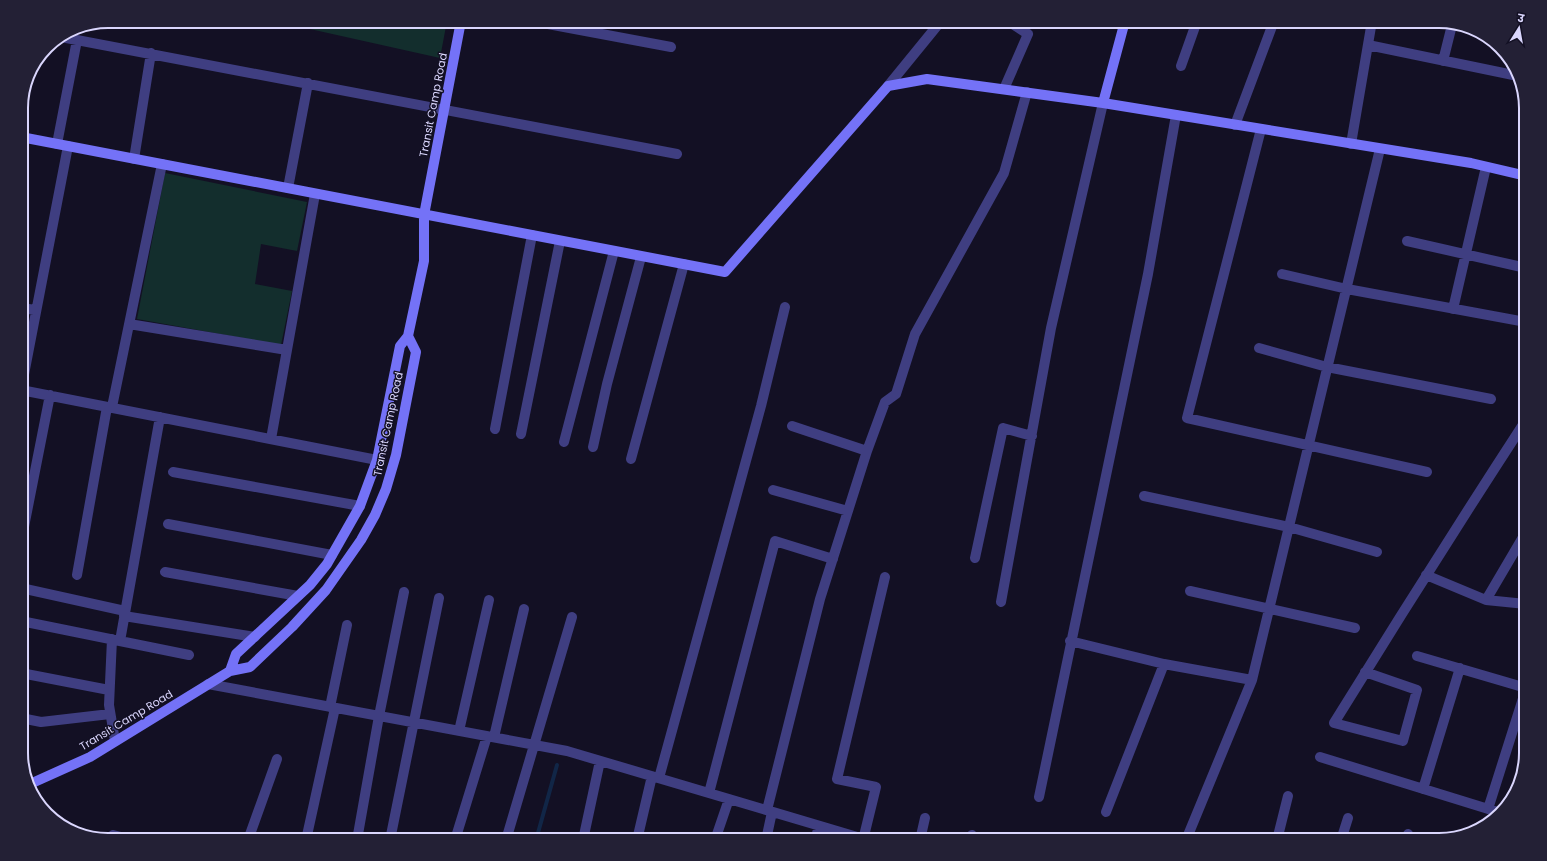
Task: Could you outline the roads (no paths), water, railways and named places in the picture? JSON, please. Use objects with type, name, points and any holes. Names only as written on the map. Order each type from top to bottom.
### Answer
[{"type":"street","name":"Transit Camp Road","points":[[230,671],[236,654],[310,585],[332,555],[360,506],[377,460],[400,346],[408,336],[424,261],[424,214],[460,28]]},
{"type":"street","points":[[569,28],[671,47]]},
{"type":"street","points":[[28,138],[725,272],[888,86],[935,28]]},
{"type":"street","points":[[1004,89],[1028,34],[1019,28]]},
{"type":"street","points":[[1001,602],[1051,328],[1103,103],[1123,28]]},
{"type":"street","points":[[1181,66],[1195,28]]},
{"type":"street","points":[[1235,125],[1271,28]]},
{"type":"street","points":[[1351,144],[1371,28]]},
{"type":"street","points":[[1444,61],[1451,29]]},
{"type":"street","points":[[69,38],[677,154]]},
{"type":"street","points":[[57,144],[77,40]]},
{"type":"street","points":[[1368,45],[1444,61],[1510,72]]},
{"type":"street","points":[[134,159],[151,54]]},
{"type":"street","points":[[888,86],[927,79],[1027,92],[1351,144],[1486,167],[1519,174]]},
{"type":"street","points":[[288,188],[308,83]]},
{"type":"street","points":[[767,833],[769,811],[820,599],[867,451],[885,402],[896,394],[915,334],[1004,172],[1027,92]]},
{"type":"street","points":[[1039,797],[1070,641],[1148,274],[1176,115]]},
{"type":"street","points":[[1261,130],[1187,418],[1427,472]]},
{"type":"street","points":[[28,353],[68,146]]},
{"type":"street","points":[[1189,833],[1252,680],[1380,149]]},
{"type":"street","points":[[77,575],[110,407],[129,324],[162,164]]},
{"type":"street","points":[[1453,309],[1486,167]]},
{"type":"street","points":[[271,439],[315,194]]},
{"type":"street","points":[[495,429],[532,235]]},
{"type":"street","points":[[520,434],[560,241]]},
{"type":"street","points":[[1407,241],[1519,266]]},
{"type":"street","points":[[564,442],[614,251]]},
{"type":"street","points":[[593,447],[607,384],[641,256]]},
{"type":"street","points":[[631,459],[684,264]]},
{"type":"street","points":[[1282,274],[1347,289],[1519,321]]},
{"type":"street","points":[[639,833],[761,406],[785,307]]},
{"type":"street","points":[[28,309],[36,310]]},
{"type":"street","points":[[129,324],[287,350]]},
{"type":"street","name":"Transit Camp Road","points":[[34,782],[90,756],[230,671],[250,667],[292,627],[326,590],[361,540],[375,515],[390,476],[396,455],[416,352],[408,336]]},
{"type":"street","points":[[1259,348],[1328,367],[1491,399]]},
{"type":"street","points":[[28,391],[377,460]]},
{"type":"street","points":[[28,507],[50,395]]},
{"type":"street","points":[[115,741],[110,714],[109,690],[116,640],[125,614],[160,417]]},
{"type":"street","points":[[792,426],[867,451]]},
{"type":"street","points":[[975,558],[1003,428],[1032,436]]},
{"type":"street","points":[[1365,672],[1417,690],[1403,741],[1334,722],[1365,672],[1426,575],[1519,431]]},
{"type":"street","points":[[373,471],[390,476]]},
{"type":"street","points":[[173,472],[360,506]]},
{"type":"street","points":[[773,490],[848,511]]},
{"type":"street","points":[[1144,496],[1289,527],[1377,552]]},
{"type":"street","points":[[168,524],[332,555]]},
{"type":"street","points":[[709,793],[775,541],[833,559]]},
{"type":"street","points":[[1486,600],[1519,544]]},
{"type":"street","points":[[164,572],[298,596]]},
{"type":"street","points":[[1426,575],[1486,600],[1519,603]]},
{"type":"street","points":[[865,833],[876,787],[837,779],[885,577]]},
{"type":"street","points":[[28,590],[125,614],[255,637]]},
{"type":"street","points":[[1190,591],[1355,628]]},
{"type":"street","points":[[358,833],[379,716],[404,592]]},
{"type":"street","points":[[391,833],[439,598]]},
{"type":"street","points":[[459,731],[489,600]]},
{"type":"street","points":[[457,833],[490,736],[524,609]]},
{"type":"street","points":[[508,833],[572,617]]},
{"type":"street","points":[[28,622],[189,655]]},
{"type":"street","points":[[307,833],[347,624]]},
{"type":"street","points":[[1070,641],[1164,664],[1252,680]]},
{"type":"street","points":[[1417,656],[1519,686]]},
{"type":"street","points":[[1106,812],[1164,664]]},
{"type":"street","points":[[1423,789],[1460,668]]},
{"type":"street","points":[[28,675],[109,690]]},
{"type":"street","points":[[208,684],[568,751],[841,833]]},
{"type":"street","points":[[1488,809],[1519,710]]},
{"type":"street","points":[[28,719],[40,722],[110,714]]},
{"type":"street","points":[[1320,757],[1493,811]]},
{"type":"street","points":[[251,833],[277,759]]},
{"type":"street","points":[[585,833],[600,761]]},
{"type":"street","points":[[1279,833],[1288,796]]},
{"type":"street","points":[[717,833],[729,799]]},
{"type":"street","points":[[922,833],[925,818]]},
{"type":"street","points":[[1343,833],[1348,818]]},
{"type":"street","points":[[818,833],[819,826]]},
{"type":"waterway","points":[[538,833],[557,765]]}]
